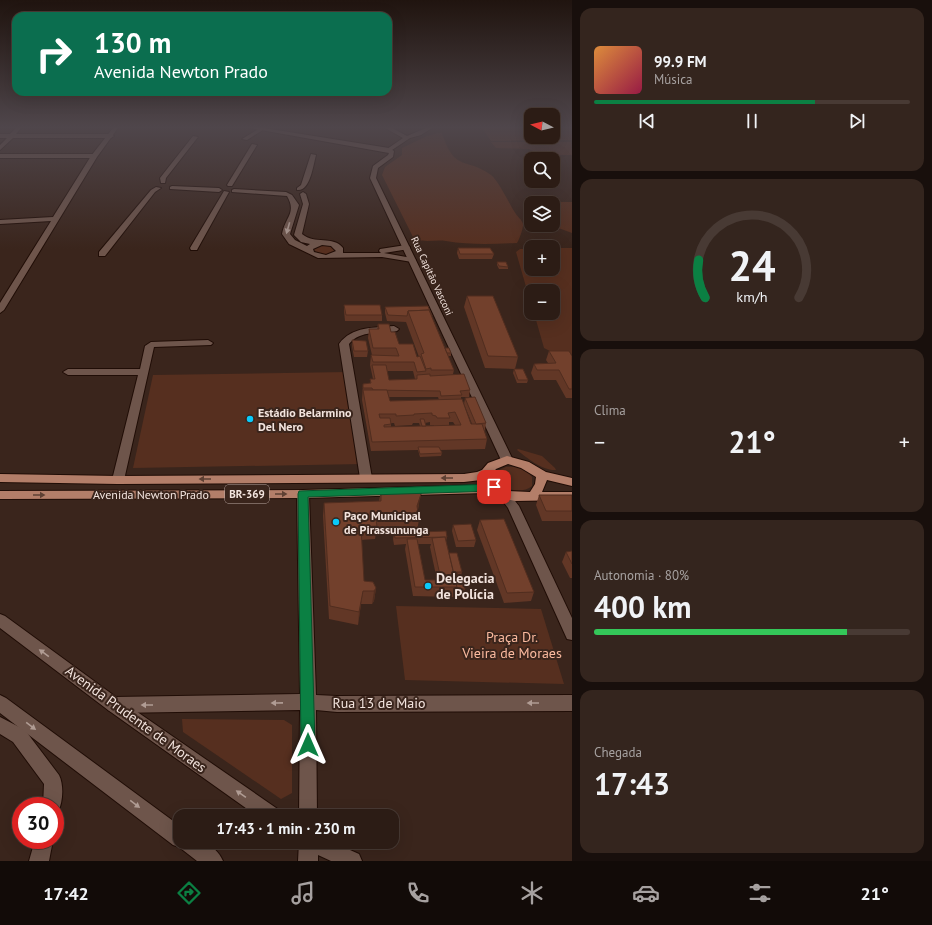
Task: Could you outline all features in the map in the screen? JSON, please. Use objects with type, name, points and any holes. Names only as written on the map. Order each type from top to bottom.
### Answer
[{"type":"main road","name":"BR-369","points":[[486,473],[492,466],[507,460]]},
{"type":"main road","points":[[507,460],[525,464],[542,475],[572,482]]},
{"type":"main road","points":[[486,473],[487,480],[499,491]]},
{"type":"main road","name":"Avenida Newton Prado","points":[[0,478],[118,480],[464,478],[479,476],[486,473]]},
{"type":"main road","points":[[534,496],[541,484],[542,475]]},
{"type":"main road","name":"BR-369","points":[[499,491],[515,497],[572,496]]},
{"type":"main road","name":"Avenida Newton Prado","points":[[0,495],[303,494],[499,491]]},
{"type":"street","points":[[0,310],[87,168]]},
{"type":"street","points":[[102,254],[153,191],[161,185],[163,178],[171,168]]},
{"type":"street","points":[[234,188],[243,168]]},
{"type":"street","points":[[309,168],[301,192],[306,204],[298,235],[304,240],[331,244],[338,252]]},
{"type":"street","name":"Rua Capitão Vasconi","points":[[375,168],[373,178],[507,460]]},
{"type":"street","points":[[161,185],[222,190],[234,188],[288,193],[301,192]]},
{"type":"street","points":[[194,248],[222,190]]},
{"type":"street","points":[[288,193],[294,200],[296,206],[286,234],[292,242],[318,256],[328,256],[338,252],[383,253],[412,260]]},
{"type":"street","points":[[0,222],[56,218]]},
{"type":"street","points":[[309,250],[311,246],[317,243]]},
{"type":"street","points":[[383,253],[406,247]]},
{"type":"street","points":[[366,478],[344,344],[348,338],[358,332],[394,329]]},
{"type":"street","points":[[118,480],[150,346],[208,342]]},
{"type":"street","points":[[68,372],[144,372]]},
{"type":"street","points":[[499,491],[513,506],[572,634]]},
{"type":"street","points":[[303,494],[308,702],[308,809]]},
{"type":"street","name":"Avenida Prudente de Moraes","points":[[0,620],[114,705],[263,809]]},
{"type":"street","name":"Rua 13 de Maio","points":[[114,705],[308,702],[337,704],[572,703]]},
{"type":"street","points":[[0,703],[173,833]]},
{"type":"street","points":[[0,725],[18,736],[53,781],[52,797]]},
{"type":"street","points":[[39,861],[42,849]]},
{"type":"street","points":[[196,849],[213,861]]},
{"type":"street","points":[[308,849],[308,861]]},
{"type":"street","points":[[327,849],[352,861]]},
{"type":"green space","points":[[385,168],[482,169],[494,178],[513,210],[522,221],[523,228],[519,239],[517,243],[472,244],[424,241],[416,239],[413,237],[382,175]]},
{"type":"green space","points":[[560,202],[572,202],[572,233],[560,229]]},
{"type":"green space","points":[[323,245],[332,246],[336,250],[325,254],[314,250],[315,247]]},
{"type":"green space","points":[[560,248],[572,248],[572,354],[552,352],[544,348],[536,320],[560,320],[560,284],[525,284],[516,252],[520,249],[524,249],[524,276],[560,276]]},
{"type":"green space","name":"Estádio Belarmino Del Nero","points":[[348,372],[363,464],[133,468],[153,375]]},
{"type":"green space","points":[[518,449],[542,456],[556,470],[551,470],[535,463],[525,457],[517,450]]},
{"type":"green space","points":[[506,467],[514,467],[527,472],[532,477],[532,486],[520,491],[507,488],[502,485],[498,481],[497,476],[499,470]]},
{"type":"green space","name":"Praça Dr. Vieira de Moraes","points":[[396,606],[541,609],[564,684],[405,680]]},
{"type":"green space","points":[[182,719],[284,720],[292,725],[292,793],[281,799],[183,732]]},
{"type":"building","points":[[458,248],[490,248],[494,254],[460,254]]},
{"type":"building","points":[[497,262],[506,262],[508,267],[499,266]]},
{"type":"building","points":[[467,296],[493,296],[518,357],[488,356]]},
{"type":"building","points":[[344,305],[380,305],[382,315],[346,315]]},
{"type":"building","points":[[428,306],[432,316],[429,310],[408,311],[407,316],[388,315],[385,307]]},
{"type":"building","points":[[429,310],[454,370],[426,369],[421,354],[424,353],[408,311]]},
{"type":"building","points":[[378,324],[389,324],[391,332],[395,332],[399,344],[413,344],[417,357],[420,356],[426,371],[417,372],[414,362],[373,362],[371,355],[399,356],[396,348],[373,348],[369,329],[379,329]]},
{"type":"building","points":[[352,340],[366,341],[368,351],[354,351]]},
{"type":"building","points":[[445,348],[449,348],[451,353],[447,353]]},
{"type":"building","points":[[549,351],[569,351],[572,356],[572,389],[569,389],[559,370],[537,370],[534,364],[556,363]]},
{"type":"building","points":[[372,365],[386,365],[389,380],[417,379],[417,375],[430,374],[430,376],[464,374],[470,390],[460,391],[462,395],[441,396],[440,391],[373,390],[372,388],[363,388],[363,384],[371,383],[370,379],[375,379]]},
{"type":"building","points":[[514,369],[523,369],[528,380],[518,380]]},
{"type":"building","points":[[363,390],[387,390],[390,401],[462,399],[471,424],[482,424],[487,439],[372,442]],"holes":[[[455,412],[461,425],[384,427],[384,425],[391,424],[390,418],[380,418],[379,414],[396,414],[396,416],[432,413],[432,415],[436,416],[437,418],[450,418],[448,413]]]},
{"type":"building","points":[[475,397],[486,423],[476,424],[465,398]]},
{"type":"building","points":[[420,419],[424,419],[426,426],[422,426]]},
{"type":"building","points":[[418,447],[439,447],[442,453],[420,454]]},
{"type":"building","points":[[381,491],[422,491],[417,506],[419,519],[376,520],[377,526],[361,527],[364,581],[373,582],[376,588],[374,591],[363,591],[359,612],[330,606],[324,503],[381,501]]},
{"type":"building","points":[[539,495],[572,495],[572,511],[546,511]]},
{"type":"building","points":[[504,519],[534,592],[507,593],[480,520]]},
{"type":"building","points":[[471,524],[476,540],[458,541],[453,525]]},
{"type":"building","points":[[446,531],[447,537],[395,538],[394,533]]},
{"type":"building","points":[[445,537],[457,587],[415,587],[407,539],[417,539],[425,580],[441,580],[432,538]]},
{"type":"building","points":[[572,551],[572,564],[566,552]]},
{"type":"building","points":[[449,553],[457,553],[462,572],[457,572],[460,582],[464,582],[465,589],[456,589],[457,587]]},
{"type":"place","name":"Estádio Belarmino Del Nero","points":[[250,419]]},
{"type":"place","name":"Paço Municipal de Pirassununga","points":[[336,522]]},
{"type":"place","name":"Delegacia de Polícia","points":[[428,586]]},
{"type":"route","points":[[308,745],[303,494],[485,489],[494,487]]}]
